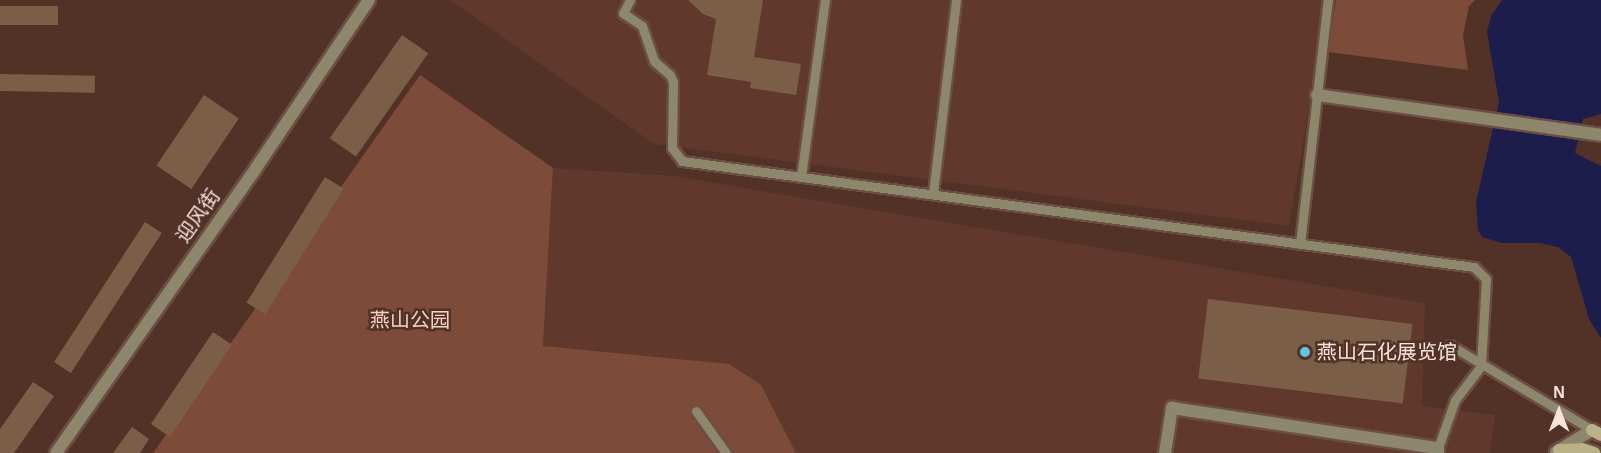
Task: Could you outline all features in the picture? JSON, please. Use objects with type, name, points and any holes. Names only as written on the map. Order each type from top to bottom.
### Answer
[{"type":"main road","points":[[1557,451],[1582,449],[1594,453]]},
{"type":"street","name":"迎风街","points":[[56,453],[256,168],[369,0]]},
{"type":"street","points":[[1317,95],[1595,134]]},
{"type":"street","points":[[1166,453],[1172,408],[1438,451]]},
{"type":"street","points":[[1557,451],[1599,428]]},
{"type":"lane","points":[[630,0],[623,13],[642,26],[654,61],[670,75],[673,82],[672,148],[682,161],[1474,267],[1486,279],[1481,366],[1455,400],[1438,451]]},
{"type":"lane","points":[[801,177],[825,0]]},
{"type":"lane","points":[[933,193],[956,0]]},
{"type":"lane","points":[[1300,244],[1328,0]]},
{"type":"lane","points":[[1450,345],[1481,366],[1599,428]]},
{"type":"lane","points":[[696,411],[726,453]]},
{"type":"shaded area","points":[[450,0],[1327,0],[1289,226],[654,144]]},
{"type":"shaded area","points":[[1502,0],[1601,0],[1601,114],[1583,119],[1575,153],[1601,166],[1601,338],[1589,319],[1571,257],[1558,247],[1540,243],[1502,243],[1482,237],[1478,230],[1476,202],[1499,102],[1487,32],[1491,16]]},
{"type":"shaded area","points":[[553,168],[674,176],[1425,303],[1422,406],[1495,415],[1490,453],[796,453],[761,385],[543,346]]},
{"type":"green space","points":[[1336,0],[1475,0],[1469,6],[1463,35],[1468,70],[1328,52]]},
{"type":"green space","name":"燕山公园","points":[[420,75],[553,168],[543,346],[729,364],[761,385],[796,453],[153,453]]},
{"type":"building","points":[[688,0],[763,0],[754,57],[801,64],[796,95],[750,88],[751,82],[707,75],[716,19],[703,14]]},
{"type":"building","points":[[0,6],[58,6],[58,25],[0,25]]},
{"type":"building","points":[[402,35],[428,53],[356,157],[330,138]]},
{"type":"building","points":[[0,74],[95,76],[95,93],[0,91]]},
{"type":"building","points":[[204,95],[239,118],[191,189],[156,165]]},
{"type":"building","points":[[325,177],[344,189],[265,314],[247,303]]},
{"type":"building","points":[[145,222],[162,233],[71,373],[54,362]]},
{"type":"building","name":"燕山石化展览馆","points":[[1208,299],[1412,324],[1403,404],[1198,378]]},
{"type":"building","points":[[213,332],[232,345],[170,437],[151,424]]},
{"type":"building","points":[[33,382],[54,396],[14,453],[0,453],[0,429]]},
{"type":"building","points":[[132,427],[149,439],[140,453],[113,453]]},
{"type":"place","name":"燕山石化展览馆","points":[[1305,352]]}]
